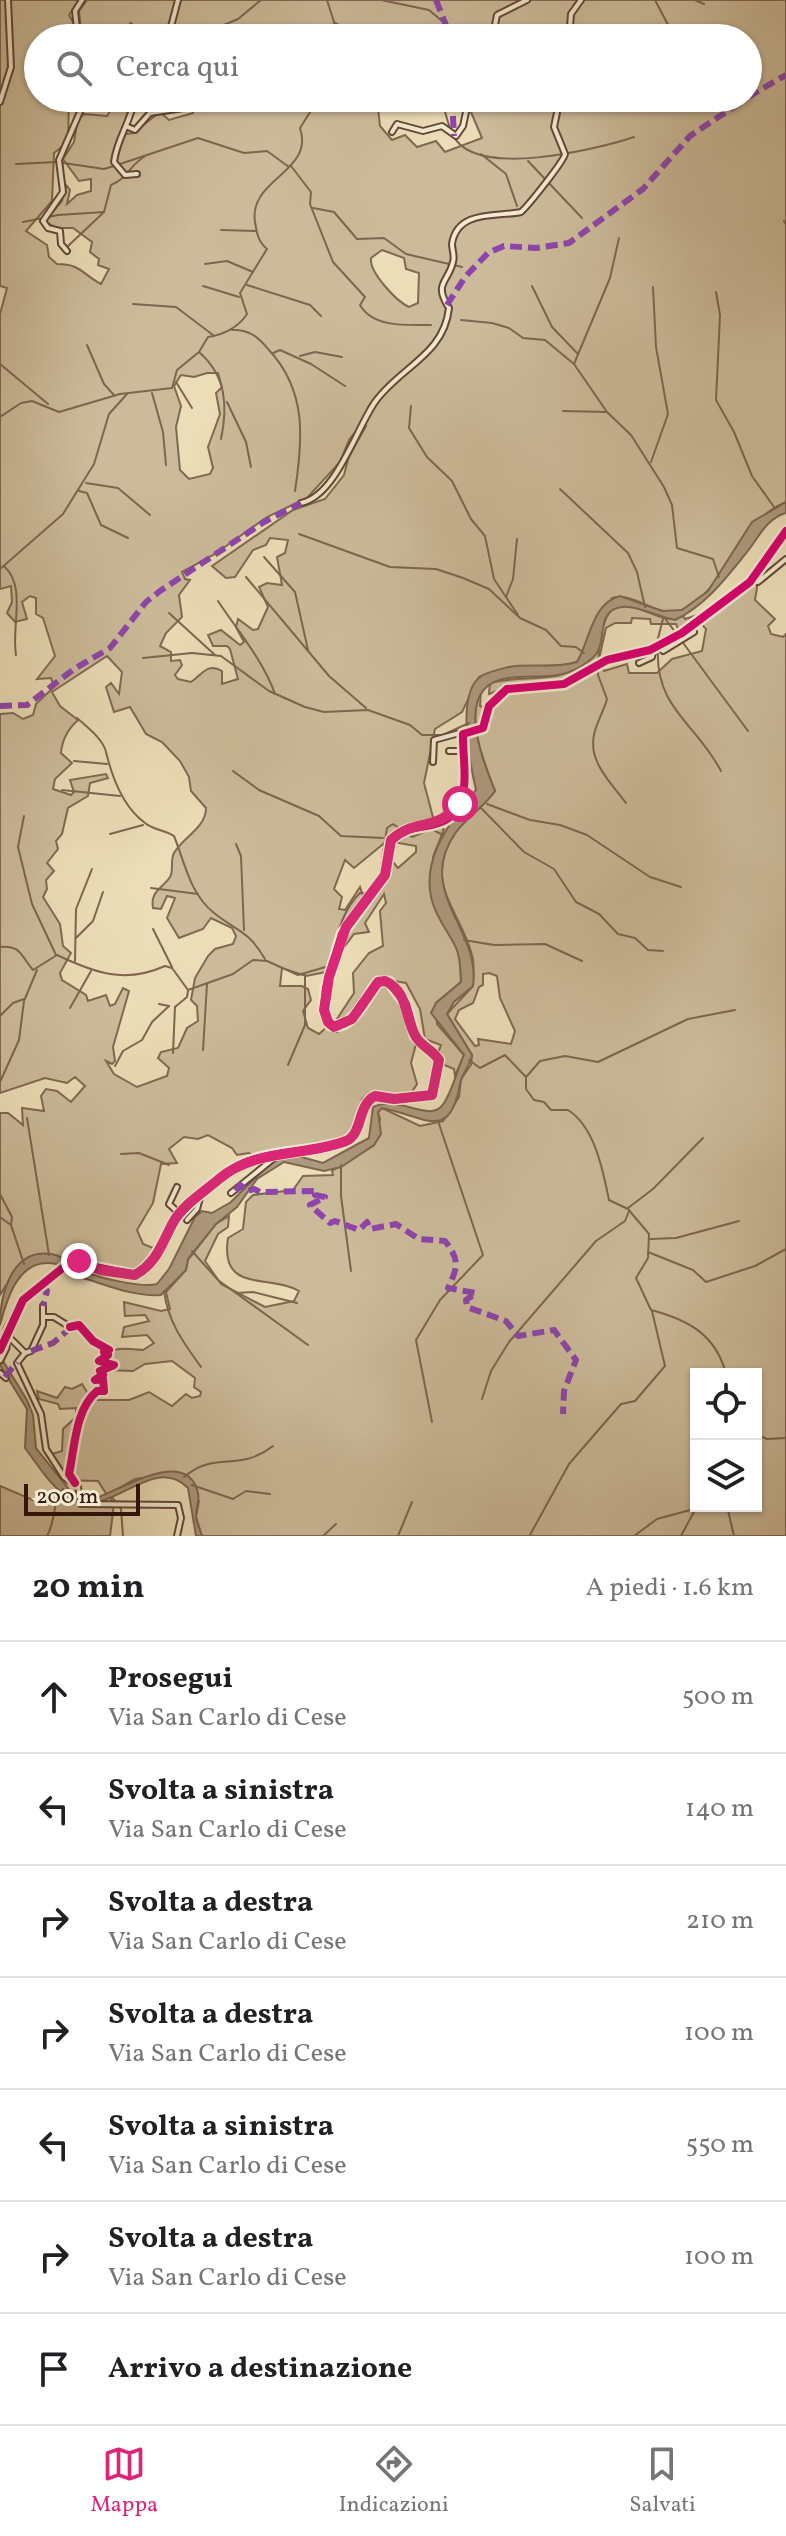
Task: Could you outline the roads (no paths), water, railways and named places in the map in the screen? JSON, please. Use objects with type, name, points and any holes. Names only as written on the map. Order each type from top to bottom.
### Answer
[{"type":"street","points":[[0,102],[11,67],[8,0]]},
{"type":"street","points":[[77,24],[75,13],[82,0]]},
{"type":"street","points":[[172,24],[178,0]]},
{"type":"street","points":[[495,24],[497,15],[527,0]]},
{"type":"street","points":[[570,24],[571,14],[581,0]]},
{"type":"street","points":[[67,251],[61,244],[60,231],[43,221],[63,192],[59,160],[80,112]]},
{"type":"street","points":[[132,112],[128,127],[116,145],[114,162],[125,175],[137,174]]},
{"type":"street","points":[[128,127],[135,130],[154,112]]},
{"type":"street","points":[[392,132],[397,124],[423,131],[442,126],[456,136],[466,112]]},
{"type":"street","points":[[301,503],[317,495],[337,473],[353,438],[380,396],[399,375],[423,359],[439,339],[449,308],[442,295],[444,276],[454,261],[453,240],[463,225],[492,212],[521,212],[549,174],[562,164],[565,154],[554,127],[557,112]]},
{"type":"street","points":[[433,762],[434,740],[480,729],[489,706],[507,689],[564,684],[607,660],[657,647],[750,582],[786,531]]},
{"type":"street","points":[[750,582],[758,582],[786,559]]},
{"type":"street","points":[[657,647],[663,651],[694,632]]},
{"type":"street","points":[[639,663],[654,655],[657,647]]},
{"type":"street","points":[[0,1350],[26,1296],[39,1290],[70,1262],[135,1275],[156,1258],[180,1214],[230,1170],[284,1152],[317,1151],[349,1139],[364,1105],[375,1096],[426,1097],[435,1090],[439,1060],[415,1036],[406,1004],[389,982],[376,984],[352,1019],[342,1025],[330,1025],[324,1010],[326,987],[342,934],[380,884],[390,844],[405,828],[435,824],[456,804],[466,786],[464,731]]},
{"type":"street","points":[[449,751],[463,751]]},
{"type":"street","points":[[231,1193],[284,1152]]},
{"type":"street","points":[[177,1187],[169,1204],[180,1214]]},
{"type":"street","points":[[187,1220],[197,1209],[201,1194]]},
{"type":"street","points":[[43,1306],[44,1317],[33,1348],[17,1363],[42,1416],[44,1444],[64,1477],[78,1487],[80,1500],[96,1507],[152,1503],[178,1505],[181,1518],[177,1536]]},
{"type":"street","points":[[44,1317],[54,1317],[70,1327]]},
{"type":"street","points":[[6,1334],[25,1353]]},
{"type":"street","points":[[1,1359],[6,1334]]},
{"type":"street","points":[[0,1373],[6,1378]]},
{"type":"waterway","points":[[226,24],[238,19],[261,0]]},
{"type":"waterway","points":[[327,0],[334,24]]},
{"type":"waterway","points":[[381,0],[429,10],[446,24]]},
{"type":"waterway","points":[[655,0],[668,24]]},
{"type":"waterway","points":[[695,0],[704,4]]},
{"type":"waterway","points":[[0,417],[21,403],[32,401],[59,412],[120,394],[172,388],[177,370],[199,352],[208,337],[240,323],[247,314],[240,293],[267,249],[257,234],[256,207],[261,195],[298,155],[302,143],[300,128],[310,112]]},
{"type":"waterway","points":[[445,112],[450,129]]},
{"type":"waterway","points":[[453,135],[465,148],[485,156],[510,159],[566,154],[634,137]]},
{"type":"waterway","points":[[120,164],[198,138],[244,153],[267,151],[289,167]]},
{"type":"waterway","points":[[481,154],[506,174],[517,206]]},
{"type":"waterway","points":[[67,247],[104,212],[111,185],[144,157]]},
{"type":"waterway","points":[[528,161],[582,218]]},
{"type":"waterway","points":[[16,164],[57,162],[104,169],[114,166]]},
{"type":"waterway","points":[[291,166],[311,192],[310,204],[333,262],[365,297],[360,305],[366,312],[391,324],[431,325]]},
{"type":"waterway","points":[[313,208],[334,212],[357,239],[384,238],[406,254],[462,267]]},
{"type":"waterway","points":[[23,222],[58,215],[104,212]]},
{"type":"waterway","points":[[784,221],[786,225]]},
{"type":"waterway","points":[[221,230],[256,231]]},
{"type":"waterway","points":[[574,364],[610,278],[619,238]]},
{"type":"waterway","points":[[205,264],[227,261],[253,272]]},
{"type":"waterway","points":[[247,285],[310,305],[321,316]]},
{"type":"waterway","points":[[203,286],[239,297]]},
{"type":"waterway","points":[[532,286],[552,327],[578,354]]},
{"type":"waterway","points":[[651,462],[668,414],[656,347],[653,287]]},
{"type":"waterway","points":[[716,292],[720,315],[716,400],[734,432],[752,476],[774,507]]},
{"type":"waterway","points":[[133,304],[176,307],[213,335]]},
{"type":"waterway","points":[[461,320],[492,323],[509,328],[523,338],[545,340],[574,364],[607,412],[631,435],[664,487],[672,505],[677,548],[713,559],[719,577]]},
{"type":"waterway","points":[[232,330],[248,332],[261,341],[290,382],[296,399],[300,434],[295,491]]},
{"type":"waterway","points":[[87,345],[104,384],[114,395]]},
{"type":"waterway","points":[[273,353],[280,350],[311,364],[345,386]]},
{"type":"waterway","points":[[300,356],[315,352],[342,357]]},
{"type":"waterway","points":[[200,353],[215,372],[223,392],[221,439]]},
{"type":"waterway","points":[[0,364],[48,404]]},
{"type":"waterway","points":[[176,382],[192,408]]},
{"type":"waterway","points":[[152,393],[163,432],[166,465]]},
{"type":"waterway","points":[[0,569],[63,514],[94,464],[109,414],[127,394]]},
{"type":"waterway","points":[[227,402],[246,442],[251,467]]},
{"type":"waterway","points":[[411,406],[409,428],[427,457],[452,481],[471,519],[485,536],[494,579],[518,615]]},
{"type":"waterway","points":[[563,411],[606,412]]},
{"type":"waterway","points":[[86,483],[118,488],[150,515]]},
{"type":"waterway","points":[[560,489],[628,553],[637,572],[645,607]]},
{"type":"waterway","points":[[79,491],[87,493],[101,525],[128,538]]},
{"type":"waterway","points":[[299,534],[390,567],[436,569],[463,578],[489,589],[520,618],[546,630],[561,646],[576,647],[584,653]]},
{"type":"waterway","points":[[506,597],[513,579],[517,539]]},
{"type":"waterway","points":[[264,557],[295,592],[308,650]]},
{"type":"waterway","points":[[4,566],[11,575],[17,596],[16,655]]},
{"type":"waterway","points":[[246,577],[329,676],[366,708]]},
{"type":"waterway","points":[[218,601],[257,657],[275,694]]},
{"type":"waterway","points":[[169,613],[215,655]]},
{"type":"waterway","points":[[664,617],[748,731]]},
{"type":"waterway","points":[[657,642],[663,619]]},
{"type":"waterway","points":[[599,649],[598,675],[607,699],[595,730],[594,754],[602,772],[626,803]]},
{"type":"waterway","points":[[658,649],[659,669],[670,701],[721,771]]},
{"type":"waterway","points":[[143,658],[192,653],[221,656],[269,691],[305,707],[324,712],[368,710],[410,725],[422,735],[443,735],[469,723]]},
{"type":"waterway","points":[[77,718],[102,742],[115,781],[130,809],[148,825],[174,836],[199,897],[214,913],[248,937],[265,959]]},
{"type":"waterway","points":[[74,761],[107,764]]},
{"type":"waterway","points":[[233,771],[259,790],[319,816],[341,836],[383,838]]},
{"type":"waterway","points":[[62,790],[120,796]]},
{"type":"waterway","points":[[487,804],[530,820],[560,825],[587,835],[650,877],[681,887]]},
{"type":"waterway","points":[[480,807],[524,852],[554,869],[576,902],[599,914],[618,934],[635,938],[648,950],[663,951]]},
{"type":"waterway","points":[[24,816],[18,847],[32,904],[56,955]]},
{"type":"waterway","points":[[336,950],[346,912],[360,893],[366,893],[380,873],[387,828],[393,824],[412,837],[431,829],[443,835]]},
{"type":"waterway","points":[[110,834],[143,825]]},
{"type":"waterway","points":[[236,844],[241,856],[244,930]]},
{"type":"waterway","points":[[75,961],[76,909],[92,869]]},
{"type":"waterway","points":[[151,888],[198,894]]},
{"type":"waterway","points":[[76,938],[93,921],[103,892]]},
{"type":"waterway","points":[[153,929],[172,967]]},
{"type":"waterway","points":[[464,940],[494,945],[545,944],[582,961]]},
{"type":"waterway","points":[[0,947],[17,950],[33,970],[57,955],[110,974],[137,974],[165,966],[172,968],[188,990],[233,974],[253,960],[267,961],[298,975],[329,966]]},
{"type":"waterway","points":[[0,1082],[19,1040],[24,1001],[37,970]]},
{"type":"waterway","points":[[70,1008],[91,971]]},
{"type":"waterway","points":[[288,1065],[305,1025],[305,975]]},
{"type":"waterway","points":[[203,1050],[207,984]]},
{"type":"waterway","points":[[175,1007],[187,997],[188,991]]},
{"type":"waterway","points":[[0,1016],[13,1003],[24,999]]},
{"type":"waterway","points":[[159,1004],[169,1006]]},
{"type":"waterway","points":[[115,1066],[123,1051],[142,1040],[152,1022],[169,1006]]},
{"type":"waterway","points":[[173,1053],[175,1007]]},
{"type":"waterway","points":[[527,1076],[540,1061],[565,1056],[598,1062],[688,1019],[735,1010]]},
{"type":"waterway","points":[[469,1060],[480,1068],[505,1055],[526,1077],[526,1089],[534,1100],[544,1102],[551,1110],[568,1110],[585,1127],[596,1150],[609,1200],[628,1209],[649,1234],[648,1258],[636,1278],[651,1310],[689,1324],[699,1331],[715,1349],[724,1368]]},
{"type":"waterway","points":[[27,1118],[49,1255]]},
{"type":"waterway","points":[[432,1422],[416,1340],[440,1300],[483,1255],[438,1121]]},
{"type":"waterway","points":[[628,1208],[653,1189],[703,1138]]},
{"type":"waterway","points":[[121,1154],[139,1153],[169,1165]]},
{"type":"waterway","points":[[341,1165],[341,1196],[351,1271]]},
{"type":"waterway","points":[[0,1194],[12,1217],[11,1225]]},
{"type":"waterway","points":[[482,1399],[491,1371],[509,1342],[596,1241],[625,1221],[629,1211]]},
{"type":"waterway","points":[[0,1217],[11,1225],[24,1264]]},
{"type":"waterway","points":[[650,1239],[676,1238],[739,1221]]},
{"type":"waterway","points":[[648,1252],[693,1270],[706,1282],[755,1266],[786,1249]]},
{"type":"waterway","points":[[192,1251],[218,1280],[308,1345]]},
{"type":"waterway","points":[[164,1291],[173,1322],[201,1367]]},
{"type":"waterway","points":[[236,1293],[253,1292],[297,1303]]},
{"type":"waterway","points":[[530,1535],[569,1464],[621,1404],[635,1401],[665,1366],[652,1311]]},
{"type":"waterway","points":[[762,1437],[786,1438]]},
{"type":"waterway","points":[[184,1477],[206,1465],[249,1458],[273,1446]]},
{"type":"waterway","points":[[192,1485],[233,1499],[246,1491],[270,1494]]},
{"type":"waterway","points":[[47,1536],[63,1489]]},
{"type":"waterway","points":[[112,1497],[121,1509],[123,1536]]},
{"type":"waterway","points":[[398,1536],[412,1502]]},
{"type":"waterway","points":[[634,1536],[657,1519],[690,1510]]},
{"type":"waterway","points":[[681,1536],[694,1512]]},
{"type":"waterway","points":[[728,1512],[734,1536]]},
{"type":"waterway","points":[[323,1536],[336,1524]]}]
